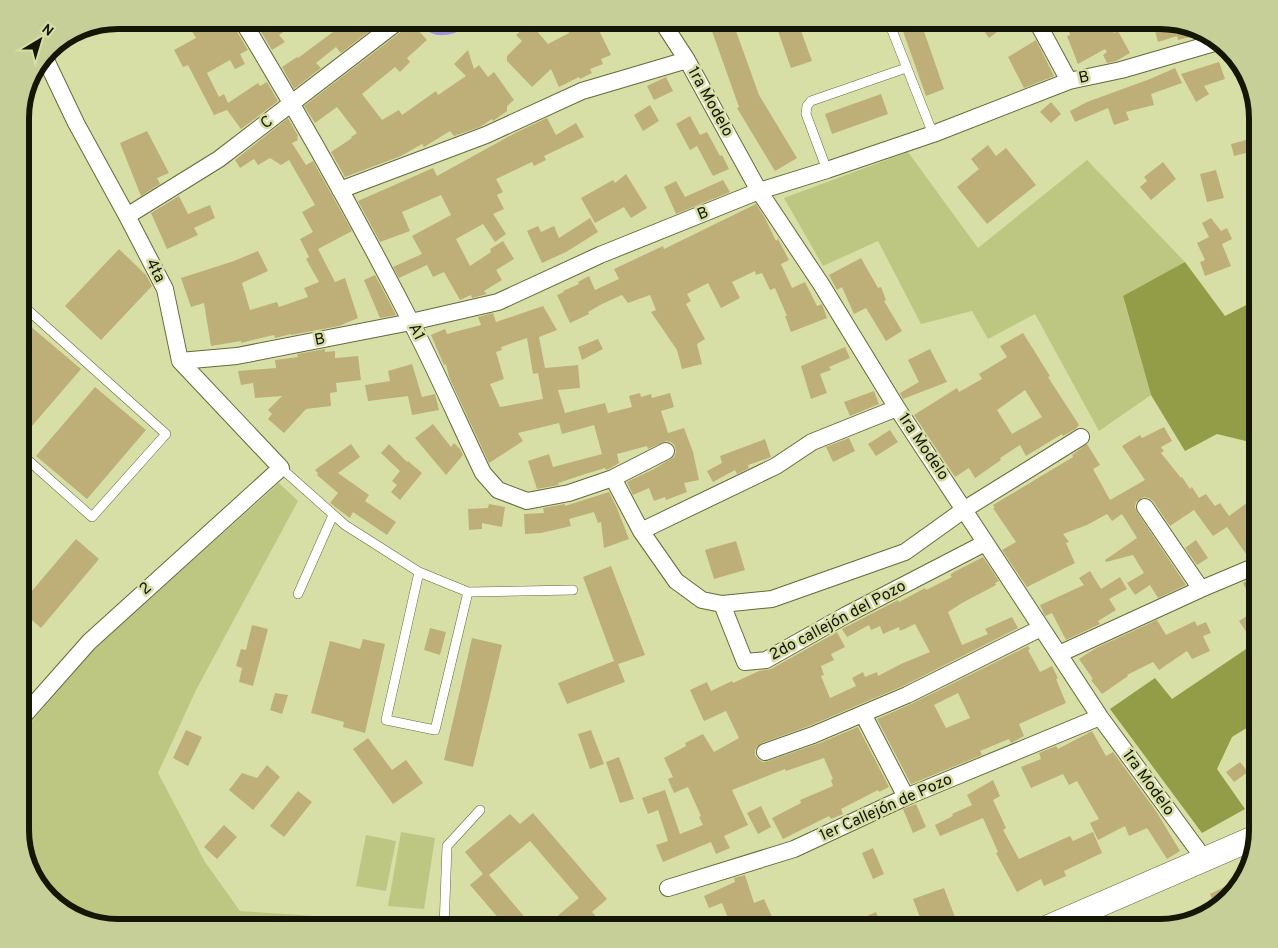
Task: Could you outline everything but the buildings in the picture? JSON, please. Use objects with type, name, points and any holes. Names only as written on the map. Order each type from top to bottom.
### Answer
[{"type":"main road","points":[[1067,919],[1248,841]]},
{"type":"street","name":"A1","points":[[248,29],[293,103],[411,322],[484,473],[498,490],[527,501],[568,493],[613,478],[666,451]]},
{"type":"street","name":"C","points":[[127,216],[219,159],[388,29]]},
{"type":"street","name":"1ra Modelo","points":[[667,29],[687,60],[759,191],[821,284],[897,408],[1100,717],[1205,860]]},
{"type":"street","points":[[1041,29],[1069,81]]},
{"type":"street","name":"B","points":[[180,361],[237,356],[411,322],[498,302],[600,255],[759,191],[933,134],[1069,81],[1121,70],[1210,44]]},
{"type":"street","points":[[340,190],[486,135],[582,91],[687,60]]},
{"type":"street","name":"4ta","points":[[48,65],[76,123],[165,289],[180,361]]},
{"type":"street","points":[[180,361],[281,468]]},
{"type":"street","points":[[641,531],[776,466],[812,442],[897,408]]},
{"type":"street","points":[[613,478],[641,531],[676,581],[702,600],[722,604],[772,599],[906,552],[964,509],[1081,437]]},
{"type":"street","name":"2","points":[[29,710],[88,642],[281,468]]},
{"type":"street","points":[[1145,507],[1201,589]]},
{"type":"street","name":"2do callejón del Pozo","points":[[722,604],[745,662],[766,660],[846,615],[985,543]]},
{"type":"street","points":[[1059,654],[1249,569]]},
{"type":"street","points":[[765,752],[813,735],[907,695],[1041,628]]},
{"type":"street","points":[[863,714],[906,797]]},
{"type":"street","name":"1er Callejón de Pozo","points":[[668,888],[794,849],[906,797],[1100,717]]},
{"type":"lane","points":[[891,29],[933,134]]},
{"type":"lane","points":[[827,170],[806,114],[807,106],[811,101],[906,68]]},
{"type":"lane","points":[[29,311],[166,434],[92,517],[29,461]]},
{"type":"lane","points":[[281,468],[345,526],[419,572],[468,592],[573,590]]},
{"type":"lane","points":[[298,594],[333,515]]},
{"type":"lane","points":[[419,572],[386,720],[435,730],[468,592]]},
{"type":"lane","points":[[444,919],[447,846],[480,810]]},
{"type":"green space","points":[[908,152],[978,248],[1087,160],[1185,262],[1123,297],[1151,395],[1099,431],[1035,314],[988,339],[972,311],[921,324],[878,241],[823,266],[784,198]]},
{"type":"green space","points":[[1185,262],[1225,316],[1249,304],[1249,442],[1217,434],[1185,451],[1151,395],[1123,296]]},
{"type":"green space","points":[[279,483],[298,501],[196,690],[158,773],[205,862],[240,911],[363,919],[100,918],[78,910],[55,893],[38,870],[30,848],[29,725],[95,648]]},
{"type":"green space","points":[[1249,647],[1249,727],[1232,737],[1217,769],[1245,809],[1202,833],[1110,709],[1155,678],[1172,699]]},
{"type":"green space","points":[[401,832],[435,838],[424,909],[388,906]]},
{"type":"green space","points":[[366,835],[396,841],[386,891],[356,886]]},
{"type":"waterway","points":[[430,29],[437,33],[459,29]]}]
